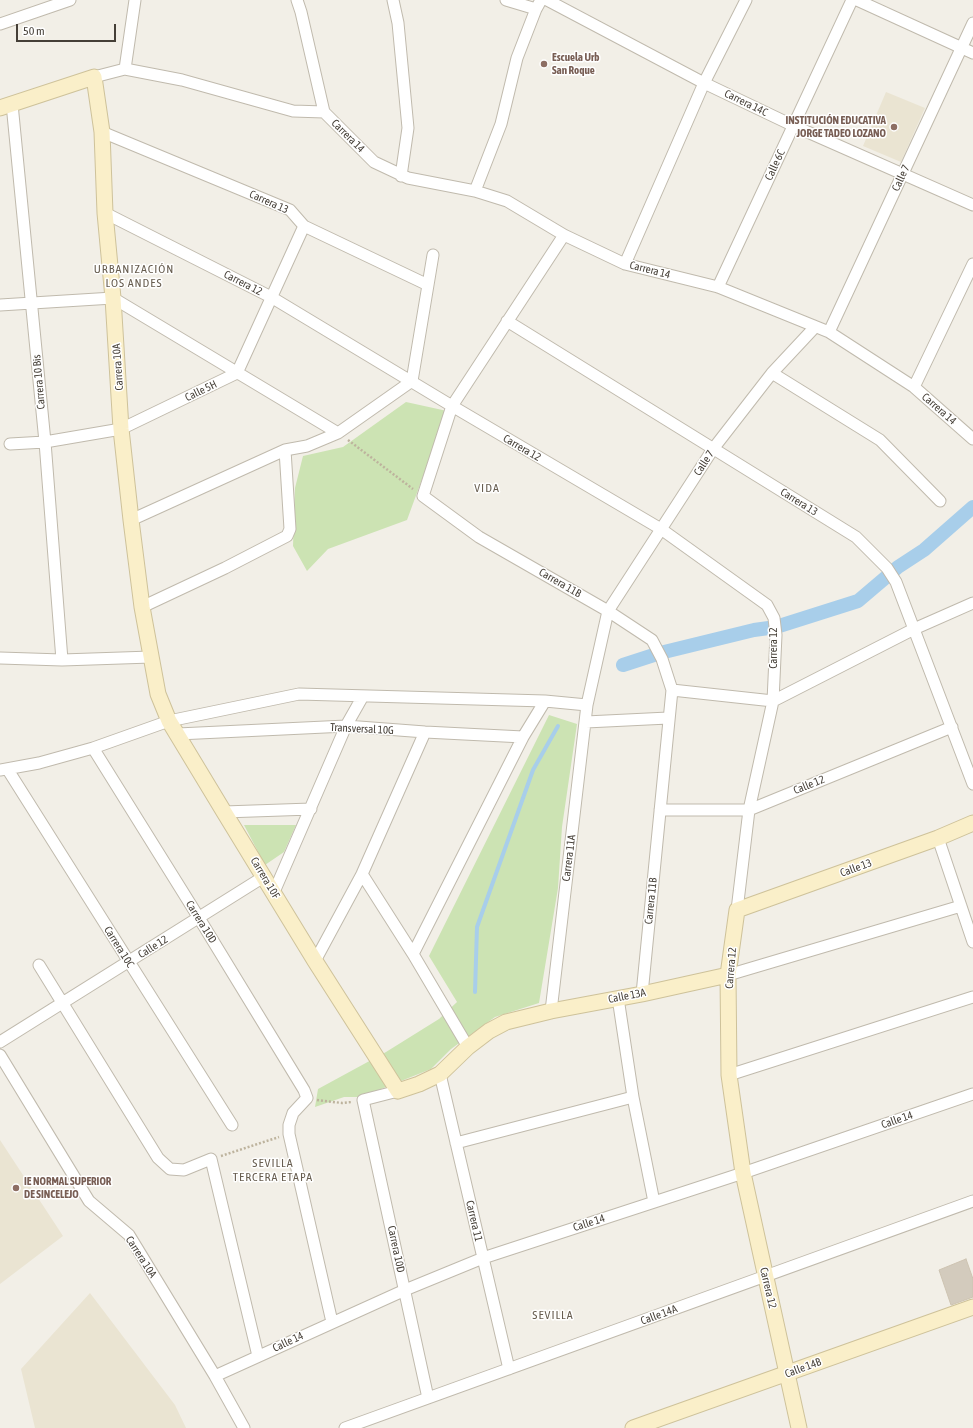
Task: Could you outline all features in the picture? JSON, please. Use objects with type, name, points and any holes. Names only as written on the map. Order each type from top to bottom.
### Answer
[{"type":"street","points":[[0,24],[70,0]]},
{"type":"street","points":[[125,69],[135,0]]},
{"type":"street","name":"Carrera 14","points":[[297,0],[324,112],[374,162],[401,176],[475,191],[507,201],[564,235],[625,264],[718,287],[829,332],[914,387],[973,439]]},
{"type":"street","points":[[393,0],[398,23],[408,128],[401,176]]},
{"type":"street","points":[[475,191],[501,124],[517,58],[539,5],[506,0]]},
{"type":"street","name":"Carrera 14C","points":[[547,0],[704,83],[794,126],[973,205]]},
{"type":"street","points":[[625,264],[704,83],[746,0]]},
{"type":"street","name":"Calle 6C","points":[[718,287],[852,0]]},
{"type":"street","points":[[857,0],[973,53]]},
{"type":"street","name":"Calle 7","points":[[829,332],[973,23]]},
{"type":"street","name":"Carrera 14","points":[[6,106],[94,77],[125,69],[182,80],[294,111],[324,112]]},
{"type":"street","name":"Carrera 10A","points":[[94,77],[102,132],[105,213],[113,298],[122,429],[131,520],[142,607],[151,657]]},
{"type":"street","name":"Carrera 10 Bis","points":[[6,106],[32,304],[45,442],[62,660]]},
{"type":"street","name":"Carrera 13","points":[[102,132],[290,210],[304,226],[428,285]]},
{"type":"street","name":"Carrera 12","points":[[105,213],[271,297],[661,529],[767,605],[774,618],[776,635],[773,701],[749,810],[728,975],[729,1075],[743,1173],[799,1428]]},
{"type":"street","points":[[237,374],[304,226]]},
{"type":"street","points":[[423,496],[452,406],[564,235]]},
{"type":"street","points":[[131,520],[285,450],[307,446],[338,433],[412,381],[433,255]]},
{"type":"street","points":[[914,387],[973,264]]},
{"type":"street","points":[[0,305],[113,298],[237,374],[338,433]]},
{"type":"street","name":"Carrera 13","points":[[507,321],[856,537],[887,568],[896,582],[973,784]]},
{"type":"street","name":"Calle 7","points":[[608,611],[713,448],[772,373],[815,327]]},
{"type":"street","points":[[772,373],[880,440],[940,501]]},
{"type":"street","name":"Calle 5H","points":[[10,444],[45,442],[122,429],[237,374]]},
{"type":"street","points":[[142,607],[225,568],[287,536],[290,529],[285,450]]},
{"type":"street","name":"Carrera 11B","points":[[423,496],[479,537],[608,611],[652,640],[662,658],[672,690],[668,718],[642,994]]},
{"type":"street","points":[[672,690],[773,701],[914,629],[973,603]]},
{"type":"street","name":"Carrera 11A","points":[[551,1011],[587,705],[608,611]]},
{"type":"street","points":[[0,658],[62,660],[151,657]]},
{"type":"street","name":"Carrera 10F","points":[[151,657],[158,694],[169,721],[315,961],[398,1090]]},
{"type":"street","points":[[4,770],[39,763],[93,748],[169,721],[299,694],[545,701],[587,705]]},
{"type":"street","points":[[274,892],[346,726],[363,696]]},
{"type":"street","points":[[413,954],[523,737],[545,701]]},
{"type":"street","points":[[586,722],[668,718]]},
{"type":"street","name":"Transversal 10G","points":[[178,734],[346,726],[523,737]]},
{"type":"street","name":"Calle 12","points":[[660,810],[749,810],[952,727]]},
{"type":"street","points":[[315,961],[362,874],[425,732]]},
{"type":"street","name":"Carrera 10D","points":[[93,748],[199,918],[304,1090],[307,1098]]},
{"type":"street","name":"Carrera 10C","points":[[4,770],[232,1125]]},
{"type":"street","points":[[224,812],[311,809]]},
{"type":"street","name":"Calle 13","points":[[737,910],[938,838],[973,823]]},
{"type":"street","points":[[938,838],[973,942]]},
{"type":"street","points":[[362,874],[413,954],[468,1047]]},
{"type":"street","name":"Calle 12","points":[[0,1042],[264,876]]},
{"type":"street","name":"Calle 13A","points":[[364,1100],[419,1084],[440,1074],[468,1047],[489,1031],[506,1022],[551,1011],[642,994],[728,975],[961,906]]},
{"type":"street","points":[[39,965],[158,1158],[170,1169],[184,1170],[211,1159],[258,1356]]},
{"type":"street","points":[[729,1075],[973,997]]},
{"type":"street","points":[[618,998],[633,1097],[654,1202]]},
{"type":"street","name":"Carrera 10A","points":[[0,1055],[89,1201],[129,1235],[215,1376],[244,1428]]},
{"type":"street","name":"Carrera 11","points":[[440,1074],[509,1369]]},
{"type":"street","name":"Calle 14","points":[[215,1376],[332,1322],[483,1258],[743,1173],[973,1094]]},
{"type":"street","points":[[456,1144],[633,1097]]},
{"type":"street","points":[[307,1098],[293,1112],[289,1125],[289,1134],[332,1322]]},
{"type":"street","name":"Carrera 10D","points":[[364,1100],[428,1398]]},
{"type":"street","name":"Calle 14A","points":[[345,1428],[973,1202]]},
{"type":"street","name":"Calle 14B","points":[[633,1428],[973,1307]]},
{"type":"path","points":[[338,433],[423,496]]},
{"type":"path","points":[[307,1098],[342,1103],[364,1100]]},
{"type":"path","points":[[211,1159],[289,1134]]},
{"type":"shaded area","name":"INSTITUCIÓN EDUCATIVA JORGE TADEO LOZANO","points":[[886,92],[925,108],[901,162],[863,146]]},
{"type":"shaded area","name":"IE NORMAL SUPERIOR DE SINCELEJO","points":[[0,1140],[63,1236],[0,1284]]},
{"type":"shaded area","points":[[90,1293],[175,1405],[186,1428],[35,1428],[21,1369]]},
{"type":"green space","points":[[406,402],[447,411],[407,520],[328,549],[307,571],[293,546],[295,488],[303,456],[343,447]]},
{"type":"green space","points":[[549,715],[577,724],[562,827],[558,888],[539,1003],[495,1017],[451,1049],[431,1069],[361,1097],[344,1097],[315,1107],[318,1089],[386,1052],[439,1019],[457,1002],[429,956]]},
{"type":"green space","points":[[244,825],[296,825],[284,852],[265,865]]},
{"type":"building","points":[[966,1259],[973,1279],[973,1297],[951,1305],[939,1270]]},
{"type":"waterway","points":[[623,665],[660,653],[754,630],[776,627],[858,601],[898,567],[924,550],[973,507]]},
{"type":"waterway","points":[[475,992],[477,927],[533,770],[558,726]]},
{"type":"place","name":"Escuela Urb San Roque","points":[[544,64]]},
{"type":"place","name":"INSTITUCIÓN EDUCATIVA JORGE TADEO LOZANO","points":[[894,127]]},
{"type":"place","name":"IE NORMAL SUPERIOR DE SINCELEJO","points":[[16,1188]]},
{"type":"district","name":"URBANIZACIÓN LOS ANDES","points":[[134,276]]},
{"type":"district","name":"VIDA","points":[[487,488]]},
{"type":"district","name":"SEVILLA TERCERA ETAPA","points":[[273,1170]]},
{"type":"district","name":"SEVILLA","points":[[553,1315]]}]
